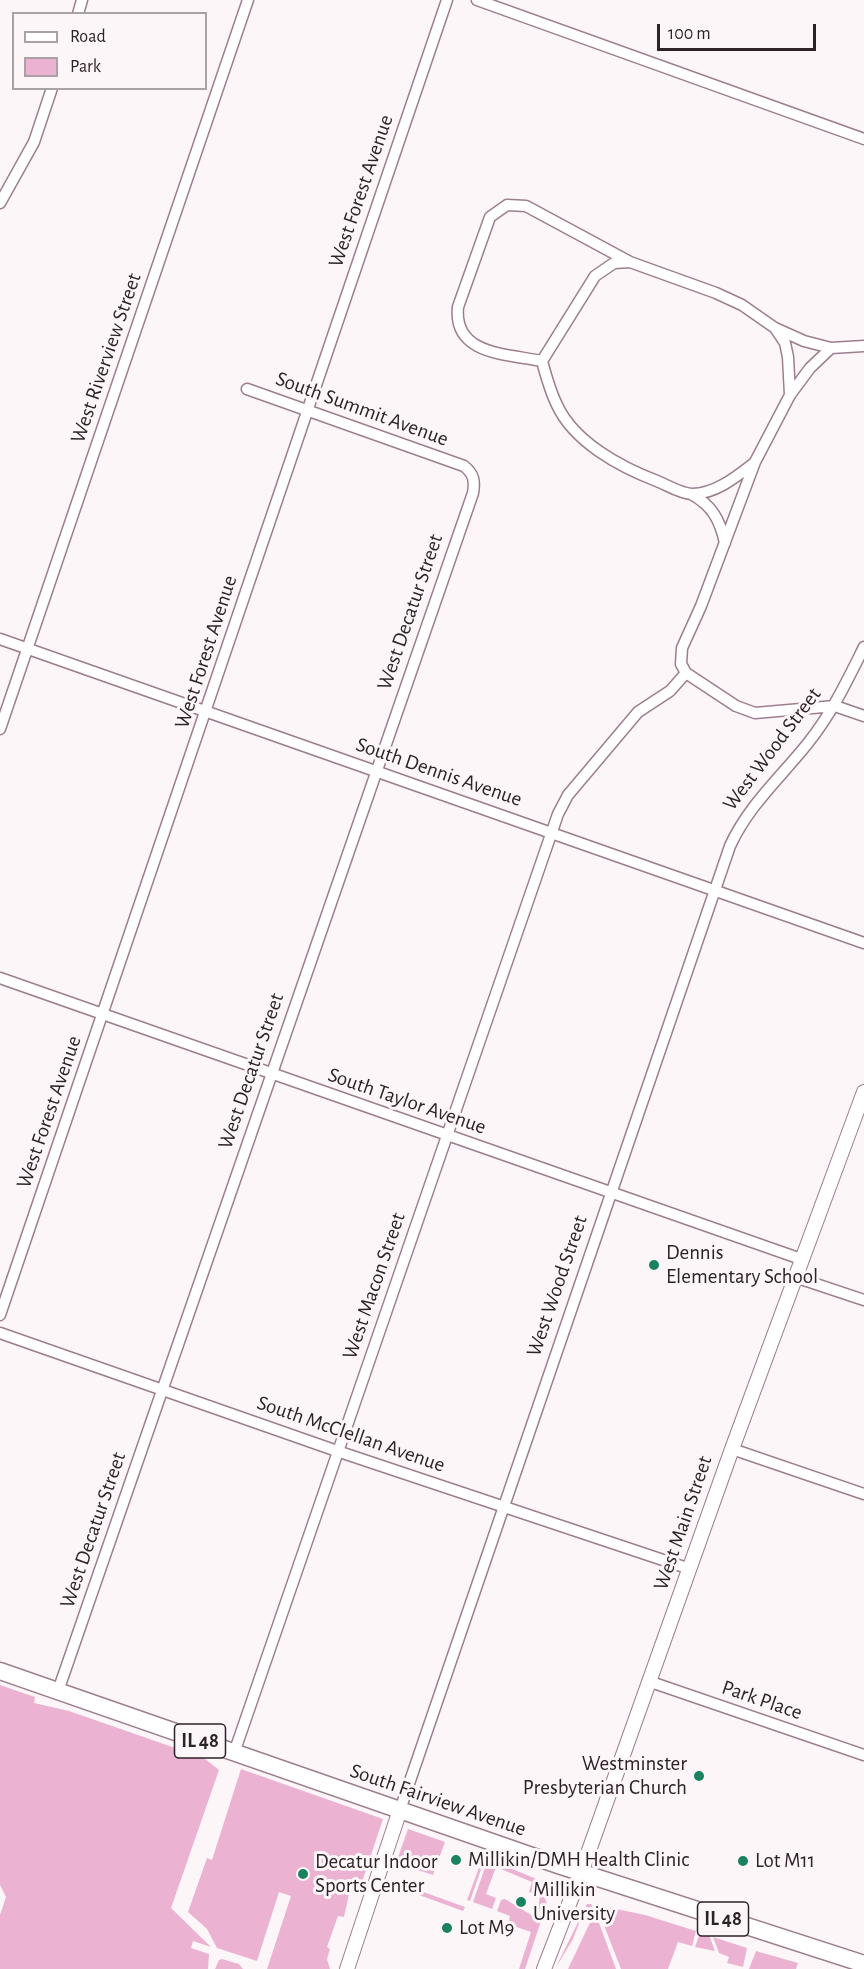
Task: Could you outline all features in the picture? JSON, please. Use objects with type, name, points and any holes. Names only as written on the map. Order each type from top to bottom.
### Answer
[{"type":"main road","name":"South Fairview Avenue","points":[[0,1671],[581,1873],[864,1964]]},
{"type":"street","name":"West Riverview Street","points":[[0,729],[248,0]]},
{"type":"street","name":"West Forest Avenue","points":[[0,1315],[207,712],[306,410],[447,0]]},
{"type":"street","points":[[477,0],[864,139]]},
{"type":"street","points":[[0,203],[34,142],[51,90]]},
{"type":"street","points":[[542,361],[487,350],[471,344],[461,333],[457,319],[458,307],[489,217],[507,205],[526,206],[630,262],[716,293],[742,306],[775,328],[804,341],[831,348],[864,346]]},
{"type":"street","points":[[542,361],[595,276],[614,263],[630,262]]},
{"type":"street","points":[[775,328],[785,343],[789,357],[790,395]]},
{"type":"street","points":[[831,348],[810,368],[790,395],[755,462],[701,606],[682,648],[681,664],[686,673],[736,706],[755,713],[835,706],[864,716]]},
{"type":"street","points":[[542,361],[558,407],[576,432],[599,451],[641,475],[702,499],[714,512],[721,525],[725,543]]},
{"type":"street","name":"South Summit Avenue","points":[[247,389],[464,466]]},
{"type":"street","points":[[690,494],[717,487],[737,477],[755,462]]},
{"type":"street","name":"West Decatur Street","points":[[58,1691],[375,770],[473,493],[471,472],[464,466]]},
{"type":"street","name":"South Dennis Avenue","points":[[0,639],[864,943]]},
{"type":"street","name":"West Wood Street","points":[[346,1969],[505,1508],[611,1191],[738,828],[835,706],[864,647]]},
{"type":"street","name":"West Macon Street","points":[[234,1753],[552,832],[568,795],[638,712],[670,691],[686,673]]},
{"type":"street","name":"South Taylor Avenue","points":[[0,978],[103,1013],[270,1075],[611,1191],[801,1259]]},
{"type":"street","name":"West Main Street","points":[[544,1969],[581,1873],[801,1259],[863,1100]]},
{"type":"street","points":[[795,1276],[864,1300]]},
{"type":"street","name":"South McClellan Avenue","points":[[0,1333],[337,1451],[690,1569]]},
{"type":"street","points":[[732,1449],[864,1494]]},
{"type":"street","name":"Park Place","points":[[648,1681],[864,1755]]},
{"type":"green space","points":[[0,1685],[35,1697],[34,1703],[69,1711],[204,1758],[219,1770],[171,1908],[211,1947],[193,1941],[191,1948],[209,1954],[208,1969],[0,1969],[0,1915],[6,1897],[0,1885]]},
{"type":"green space","name":"Decatur Indoor Sports Center","points":[[241,1769],[383,1819],[361,1885],[349,1894],[344,1917],[338,1916],[327,1947],[330,1949],[327,1959],[330,1969],[267,1969],[291,1896],[279,1892],[257,1961],[217,1948],[207,1929],[188,1912],[207,1858],[212,1860]]},
{"type":"green space","points":[[408,1829],[445,1842],[433,1875],[396,1863]]},
{"type":"green space","points":[[476,1855],[485,1858],[470,1901],[467,1900],[480,1865]]},
{"type":"green space","points":[[488,1859],[539,1880],[547,1904],[543,1916],[538,1909],[540,1896],[529,1892],[532,1882],[496,1867],[486,1894],[496,1898],[492,1909],[473,1902]]},
{"type":"green space","points":[[390,1880],[465,1907],[463,1911],[389,1884]]},
{"type":"green space","points":[[505,1899],[541,1921],[525,1969],[519,1969],[531,1932],[508,1924],[510,1916],[497,1911],[501,1900]]},
{"type":"green space","points":[[587,1904],[591,1904],[593,1908],[583,1913],[573,1939],[555,1969]]},
{"type":"green space","points":[[607,1907],[645,1915],[696,1931],[692,1946],[678,1942],[668,1969],[621,1969],[598,1910]]},
{"type":"green space","points":[[595,1912],[616,1969],[568,1969]]},
{"type":"green space","points":[[700,1933],[709,1935],[715,1951],[695,1947]]},
{"type":"green space","points":[[713,1937],[747,1948],[743,1967],[727,1963],[729,1957],[719,1953]]},
{"type":"green space","points":[[756,1951],[798,1963],[796,1969],[749,1969]]},
{"type":"green space","points":[[219,1960],[239,1964],[243,1969],[215,1969]]},
{"type":"place","name":"Dennis Elementary School","points":[[654,1265]]},
{"type":"place","name":"Westminster Presbyterian Church","points":[[699,1776]]},
{"type":"place","name":"Millikin/DMH Health Clinic","points":[[456,1860]]},
{"type":"place","name":"Lot M11","points":[[743,1861]]},
{"type":"place","name":"Decatur Indoor Sports Center","points":[[303,1874]]},
{"type":"place","name":"Millikin University","points":[[521,1902]]},
{"type":"place","name":"Lot M9","points":[[447,1928]]}]
